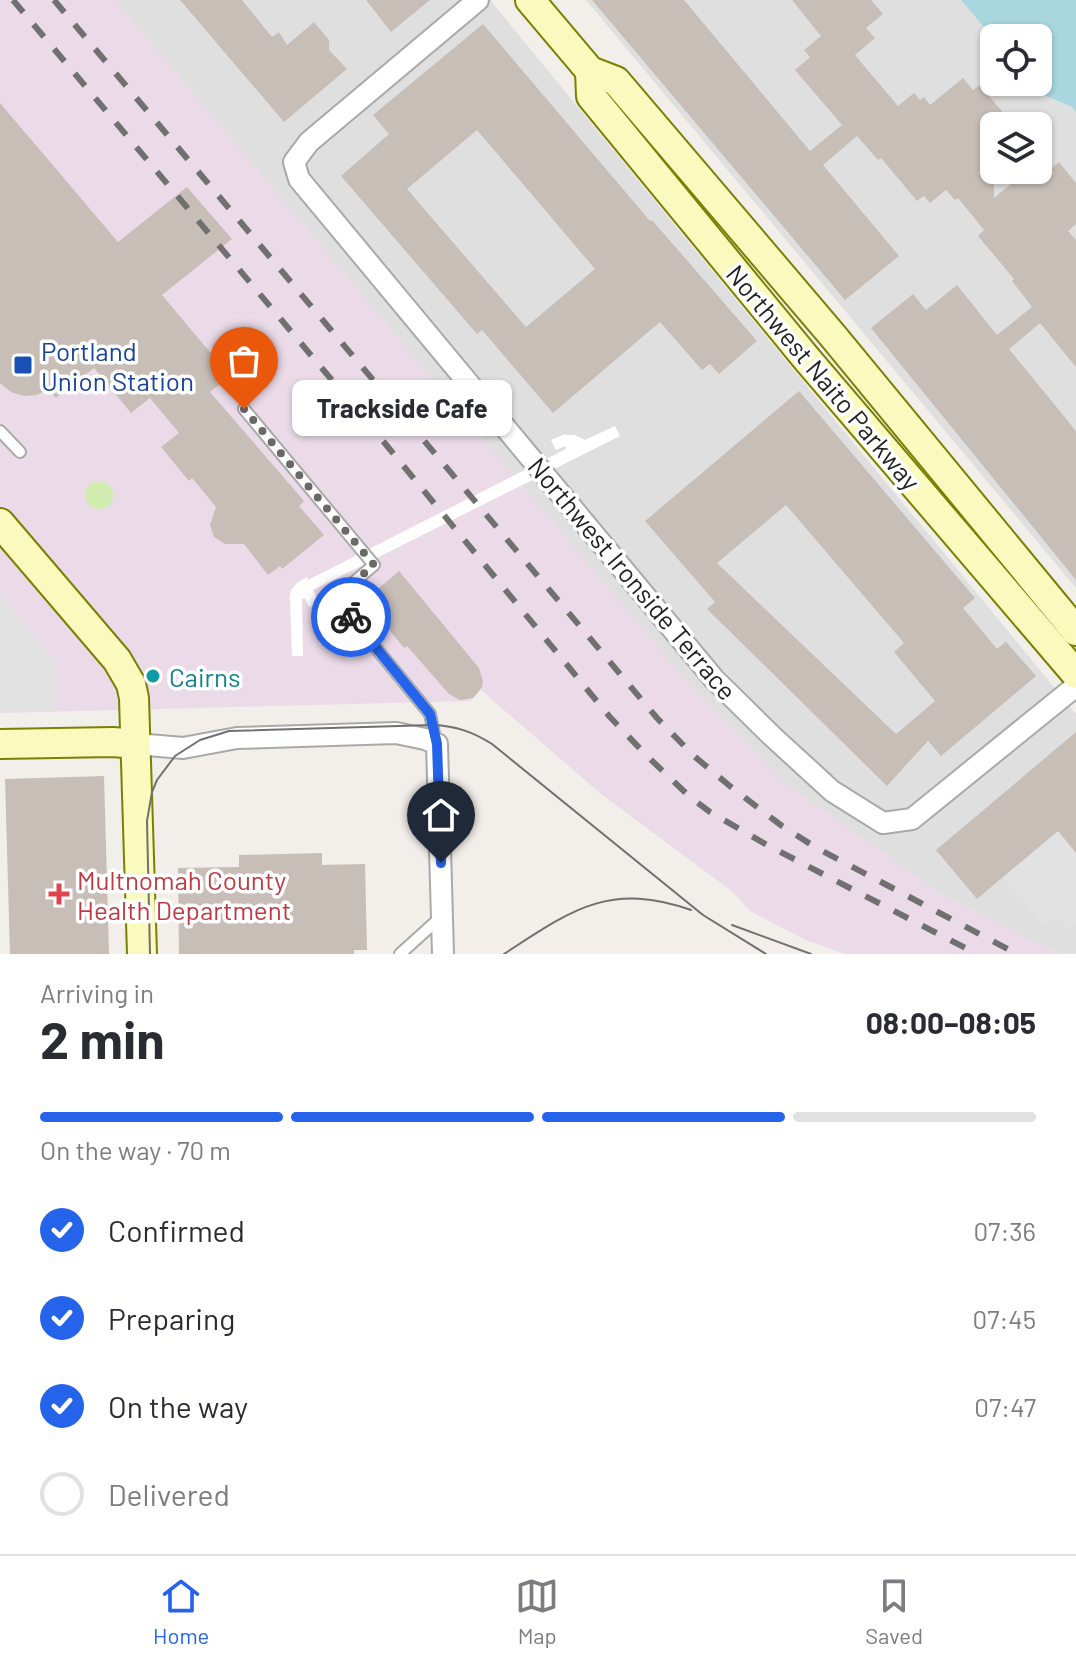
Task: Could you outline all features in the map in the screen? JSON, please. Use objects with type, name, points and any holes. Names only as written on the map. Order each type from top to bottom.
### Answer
[{"type":"main road","name":"Northwest Naito Parkway","points":[[530,0],[590,71],[616,81],[833,336],[1076,631]]},
{"type":"main road","name":"Northwest Naito Parkway","points":[[590,71],[591,96],[806,358],[1076,674]]},
{"type":"main road","points":[[0,523],[126,673],[131,684],[136,744],[142,954]]},
{"type":"main road","points":[[0,744],[136,744]]},
{"type":"street","name":"Northwest Ironside Terrace","points":[[478,0],[309,142],[294,162],[299,179],[714,679],[832,791],[883,823],[912,819],[1076,686]]},
{"type":"street","points":[[136,744],[183,748],[237,738],[396,733],[437,744],[443,954]]},
{"type":"lane","points":[[244,409],[374,565],[335,598],[430,714],[437,744]]},
{"type":"lane","points":[[0,431],[20,452]]},
{"type":"lane","points":[[400,954],[442,916]]},
{"type":"shaded area","points":[[0,0],[115,0],[685,679],[790,787],[944,896],[1024,938],[1062,954],[845,954],[806,940],[750,911],[733,892],[601,794],[481,690],[470,701],[0,713]]},
{"type":"shaded area","points":[[115,0],[490,0],[1076,714],[1076,954],[1062,954],[1024,938],[944,896],[790,787],[685,679]]},
{"type":"shaded area","points":[[586,0],[961,0],[981,24],[980,96],[1046,96],[1072,107],[1076,112],[1076,588]]},
{"type":"shaded area","points":[[0,594],[56,663],[57,710],[0,711]]},
{"type":"shaded area","points":[[1058,831],[1076,853],[1076,923],[1069,929],[1057,915],[1044,926],[1003,877]]},
{"type":"green space","points":[[99,481],[109,485],[113,495],[109,505],[99,509],[89,505],[85,495],[89,485]]},
{"type":"water","points":[[961,0],[1076,0],[1076,112],[1072,107],[1046,96],[1052,96],[1052,24],[981,24]]},
{"type":"pier","points":[[615,426],[620,436],[313,590],[319,602],[309,607],[305,598],[302,599],[303,656],[292,656],[289,599],[297,583],[566,449],[565,446],[556,450],[551,440],[565,434],[585,440]]},
{"type":"building","points":[[180,0],[242,0],[272,37],[279,32],[287,45],[314,22],[329,40],[329,50],[347,69],[284,122]]},
{"type":"building","points":[[366,0],[430,0],[391,32]]},
{"type":"building","points":[[592,0],[684,0],[810,151],[842,125],[795,70],[810,57],[804,50],[821,36],[792,0],[871,0],[883,14],[866,28],[875,38],[855,55],[898,106],[914,93],[920,100],[924,97],[930,105],[963,78],[973,90],[980,85],[980,96],[989,96],[1002,112],[980,112],[980,184],[994,184],[994,198],[1011,184],[1052,184],[1052,168],[1059,162],[1076,183],[1076,224],[1068,231],[1076,240],[1076,367],[1040,323],[1009,349],[1076,431],[1076,580],[871,328],[913,294],[926,310],[957,285],[997,335],[1032,307],[1012,281],[1014,279],[978,236],[984,230],[958,198],[955,200],[946,190],[930,203],[924,196],[917,201],[881,158],[878,160],[857,136],[823,165],[899,256],[845,300]]},
{"type":"building","points":[[483,24],[650,221],[757,341],[719,374],[710,364],[702,370],[660,322],[553,413],[482,330],[477,334],[341,176],[389,134],[373,115]],"holes":[[[477,130],[595,269],[526,327],[407,189]]]},
{"type":"building","name":"Portland Union Station","points":[[0,103],[118,242],[187,187],[232,239],[162,295],[230,376],[210,392],[304,501],[299,506],[324,535],[282,569],[280,566],[268,575],[244,544],[225,544],[214,537],[210,525],[216,507],[161,447],[179,433],[150,398],[131,413],[94,368],[56,398],[48,389],[37,395],[24,396],[11,392],[0,383]]},
{"type":"building","points":[[799,391],[975,598],[963,608],[997,649],[1006,642],[1036,676],[941,756],[928,741],[887,786],[707,609],[715,602],[645,521]],"holes":[[[786,505],[904,643],[894,652],[935,701],[896,734],[717,563]]]},
{"type":"building","points":[[399,571],[479,668],[482,687],[473,698],[460,700],[449,694],[407,646],[404,648],[365,600]]},
{"type":"building","points":[[1076,732],[1076,853],[1058,831],[977,899],[936,850]]},
{"type":"building","points":[[104,776],[109,954],[10,954],[5,779]]},
{"type":"building","points":[[322,853],[322,865],[365,864],[367,950],[354,950],[354,954],[179,954],[178,868],[239,867],[239,855]]},
{"type":"tram line","points":[[150,954],[147,821],[157,780],[175,756],[200,740],[229,731],[433,725],[464,730],[492,744],[703,915],[766,954]]},
{"type":"tram line","points":[[504,954],[571,914],[613,900],[662,902],[691,910]]},
{"type":"tram line","points":[[732,925],[811,954]]},
{"type":"railway","points":[[13,0],[609,716],[647,756],[710,812],[977,954]]},
{"type":"railway","points":[[54,0],[657,718],[694,756],[782,826],[815,847],[1017,954]]},
{"type":"way so far","points":[[244,409],[374,565],[335,598],[351,617]]},
{"type":"place","name":"Portland Union Station","points":[[23,365]]},
{"type":"place","name":"Trackside Cafe","points":[[244,409]]},
{"type":"place","name":"Cairns","points":[[153,676]]},
{"type":"place","name":"Multnomah County Health Department","points":[[59,894]]},
{"type":"route","points":[[351,617],[430,714],[437,744],[441,863]]}]
